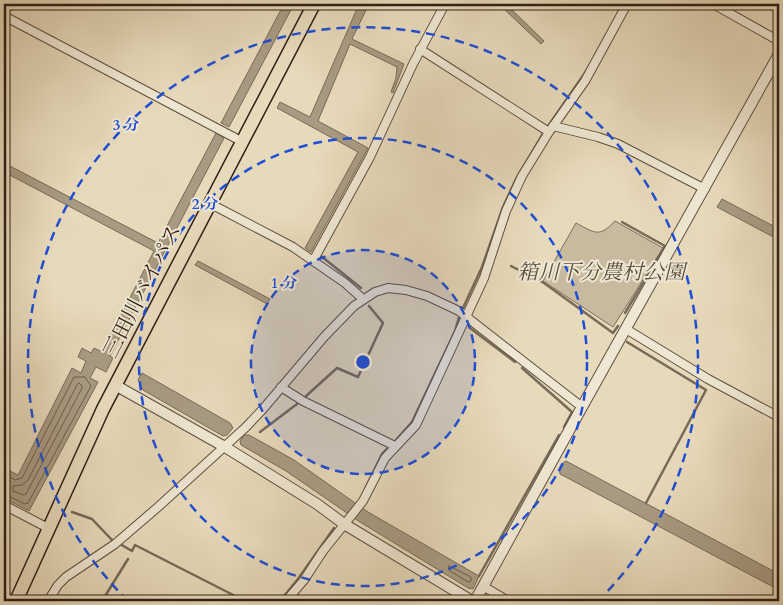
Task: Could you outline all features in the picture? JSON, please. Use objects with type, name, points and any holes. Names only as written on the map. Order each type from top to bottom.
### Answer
[{"type":"highway","name":"三田川バイパス","points":[[16,601],[115,385],[314,4]]},
{"type":"street","points":[[313,261],[370,157],[420,49],[445,4]]},
{"type":"street","points":[[286,601],[304,580],[323,551],[368,494],[385,458],[416,425],[484,278],[506,211],[522,176],[548,129],[585,81],[627,4]]},
{"type":"street","points":[[714,4],[779,41]]},
{"type":"street","points":[[4,16],[241,141]]},
{"type":"street","points":[[420,49],[548,129],[598,137],[618,144],[705,189]]},
{"type":"street","points":[[115,385],[225,447],[474,601],[779,54]]},
{"type":"street","points":[[209,203],[293,247],[363,299]]},
{"type":"street","points":[[48,601],[58,585],[66,578],[115,544],[225,447],[263,409],[324,337],[363,299],[375,292],[388,288],[406,290],[427,296],[465,316],[582,407]]},
{"type":"street","points":[[626,329],[708,379],[779,417]]},
{"type":"street","points":[[281,387],[395,446]]},
{"type":"street","points":[[4,505],[48,528]]},
{"type":"street","points":[[483,586],[508,601]]},
{"type":"green space","name":"箱川下分農村公園","points":[[615,221],[663,248],[613,327],[543,281],[576,223],[592,231],[601,232]]},
{"type":"water","points":[[284,4],[294,4],[229,127],[221,123]]},
{"type":"water","points":[[359,4],[369,4],[352,39],[404,64],[393,93],[391,92],[396,78],[397,67],[350,44],[318,121],[368,148],[311,252],[305,248],[358,152],[277,108],[280,102],[310,117]]},
{"type":"water","points":[[495,4],[507,5],[544,41],[541,44],[503,8]]},
{"type":"water","points":[[216,133],[224,138],[110,356],[113,358],[106,372],[96,367],[90,378],[98,382],[29,511],[4,498],[4,468],[18,475],[72,368],[81,373],[86,361],[78,357],[82,348],[91,353],[94,348],[102,352],[154,251],[4,172],[4,163],[158,243]]},
{"type":"water","points":[[722,199],[779,229],[779,240],[717,207]]},
{"type":"water","points":[[198,261],[270,299],[267,304],[195,265]]},
{"type":"water","points":[[142,373],[230,423],[233,428],[227,435],[223,436],[143,390],[138,380]]},
{"type":"water","points":[[244,435],[249,435],[294,460],[368,512],[479,576],[473,589],[468,588],[360,522],[286,471],[241,445],[240,441]]},
{"type":"water","points":[[566,461],[779,574],[779,590],[560,474],[560,466]]},
{"type":"waterway","points":[[619,11],[622,4]]},
{"type":"waterway","points":[[463,308],[482,267],[503,207],[516,179],[544,132],[589,67]]},
{"type":"waterway","points":[[622,222],[665,246],[625,313]]},
{"type":"waterway","points":[[321,256],[361,288]]},
{"type":"waterway","points":[[511,266],[544,283],[613,333],[618,326]]},
{"type":"waterway","points":[[305,397],[337,368],[358,377],[383,323],[369,306]]},
{"type":"waterway","points":[[396,440],[412,422],[455,331],[459,317]]},
{"type":"waterway","points":[[470,328],[515,362]]},
{"type":"waterway","points":[[627,342],[706,390],[646,503]]},
{"type":"waterway","points":[[522,368],[572,412],[564,427]]},
{"type":"waterway","points":[[260,432],[297,404]]},
{"type":"waterway","points":[[479,576],[559,435]]},
{"type":"waterway","points":[[365,489],[382,454],[387,449]]},
{"type":"waterway","points":[[72,512],[92,519],[112,540]]},
{"type":"waterway","points":[[280,601],[334,528]]},
{"type":"waterway","points":[[120,544],[132,551],[135,545],[245,601]]},
{"type":"waterway","points":[[102,601],[128,559]]}]
